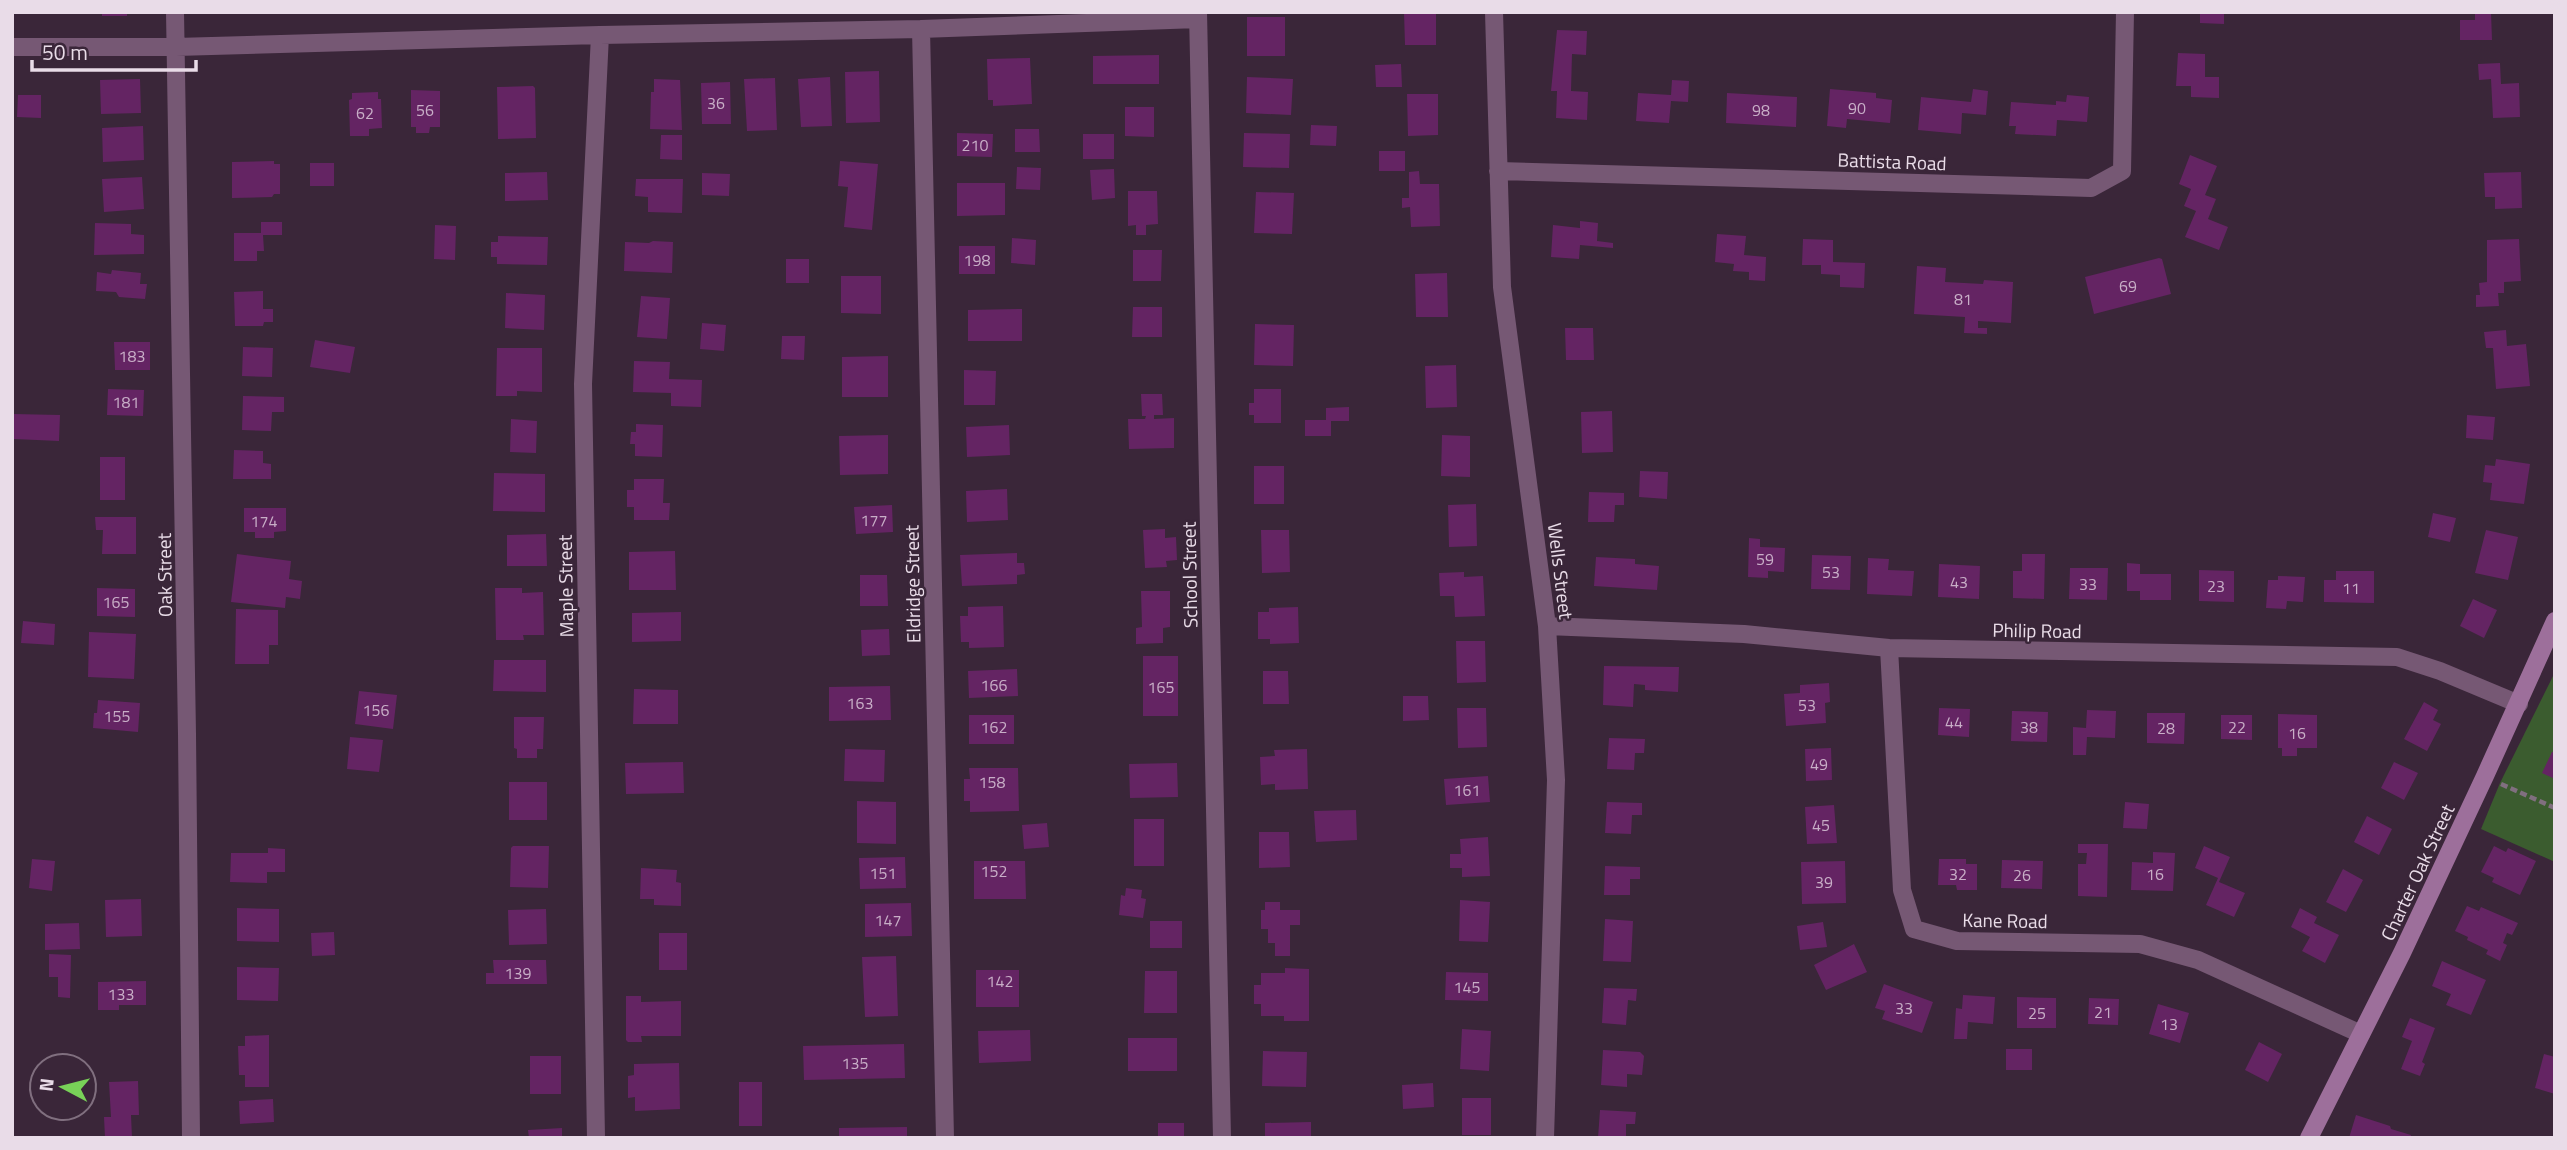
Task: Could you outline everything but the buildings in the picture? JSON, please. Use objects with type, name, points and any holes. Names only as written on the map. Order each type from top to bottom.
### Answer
[{"type":"main road","name":"Charter Oak Street","points":[[2309,1138],[2519,704],[2555,621]]},
{"type":"street","name":"Oak Street","points":[[175,12],[191,1138]]},
{"type":"street","name":"Wells Street","points":[[1494,12],[1502,287],[1547,626],[1556,780],[1545,1138]]},
{"type":"street","name":"Battista Road","points":[[1498,171],[2091,188],[2122,172],[2124,12]]},
{"type":"street","points":[[12,47],[176,47],[921,29],[1198,16]]},
{"type":"street","name":"School Street","points":[[1198,16],[1222,1138]]},
{"type":"street","name":"Eldridge Street","points":[[921,29],[945,1138]]},
{"type":"street","name":"Maple Street","points":[[596,1138],[583,384],[600,35]]},
{"type":"street","name":"Philip Road","points":[[1547,626],[1744,634],[1889,648],[2397,657],[2440,671],[2519,704]]},
{"type":"street","name":"Kane Road","points":[[1889,648],[1902,890],[1914,929],[1957,941],[2140,944],[2198,960],[2361,1034]]},
{"type":"path","points":[[2500,783],[2555,808]]},
{"type":"green space","points":[[2555,672],[2555,862],[2481,829],[2500,783]]}]
